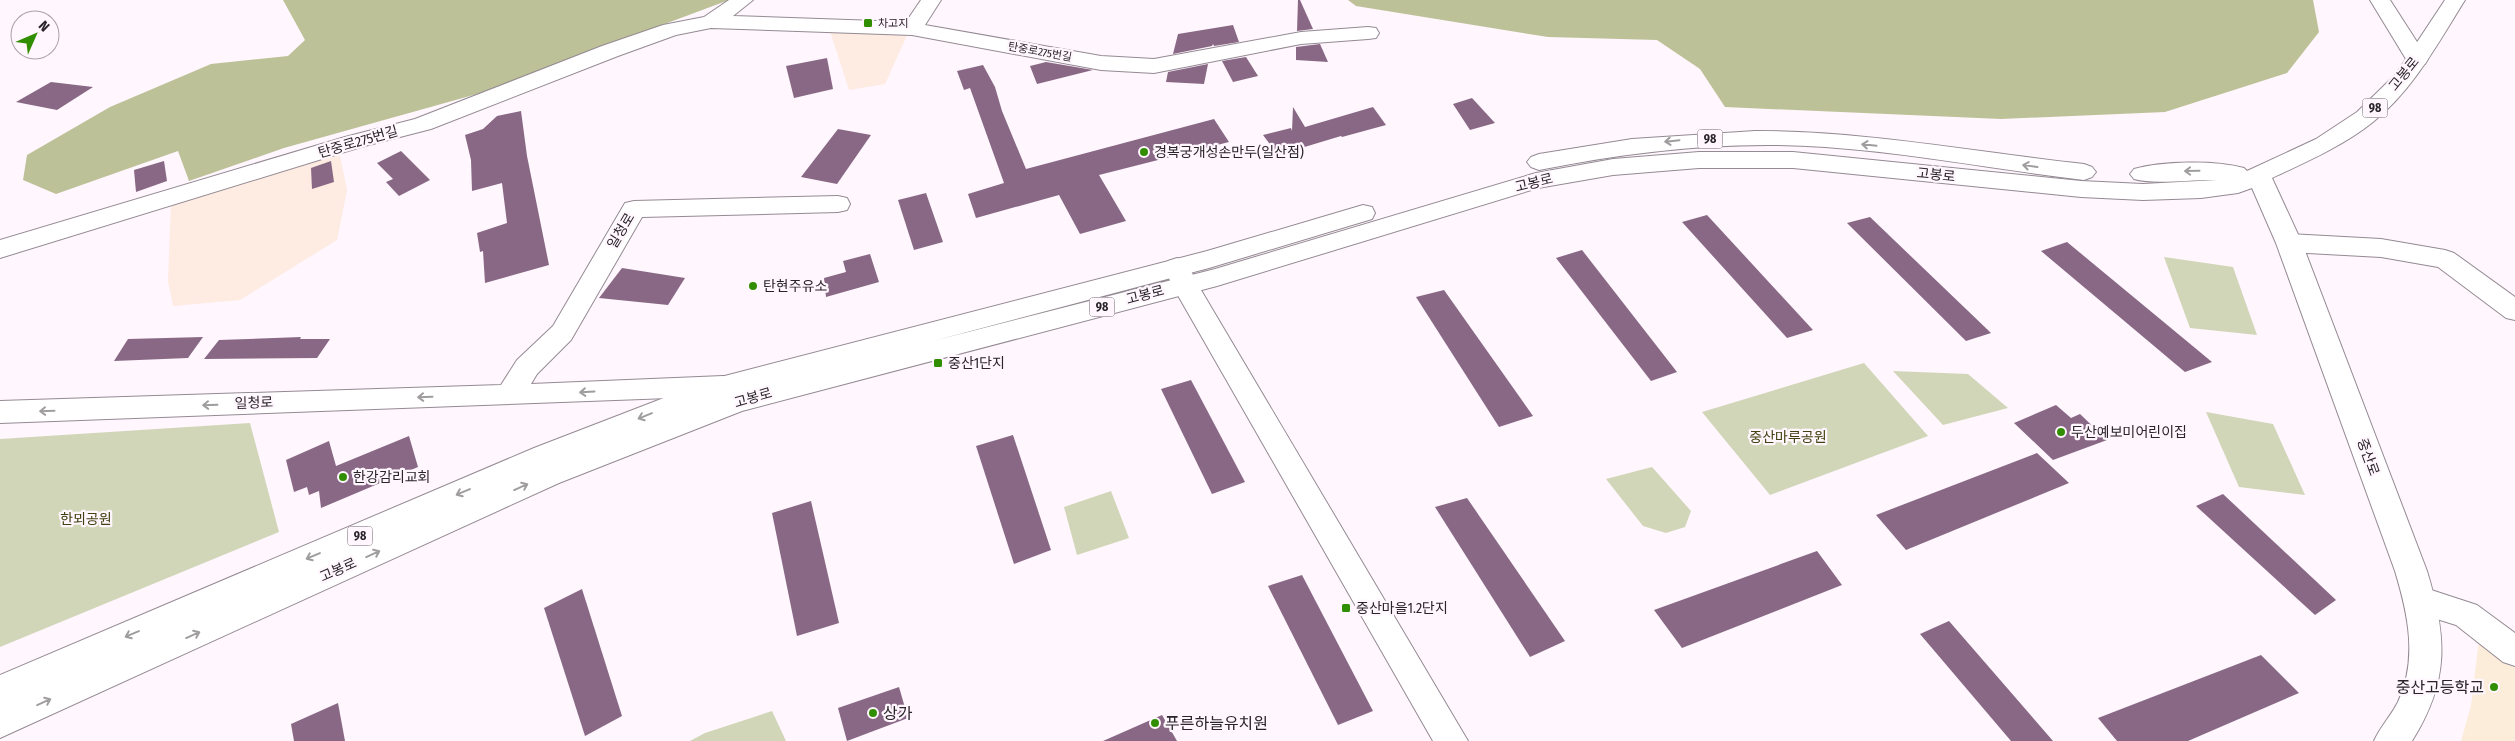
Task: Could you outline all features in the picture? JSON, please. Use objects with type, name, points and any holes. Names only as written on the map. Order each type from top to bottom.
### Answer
[{"type":"main road","name":"탄중로275번길","points":[[711,22],[743,0]]},
{"type":"main road","points":[[912,29],[931,0]]},
{"type":"main road","points":[[2380,0],[2417,59]]},
{"type":"main road","name":"고봉로","points":[[0,722],[549,474],[736,402],[1181,276],[1536,181],[1613,167],[1699,160],[1793,160],[2043,187],[2143,192],[2201,190],[2238,185],[2324,144],[2365,117],[2404,78],[2456,0]]},
{"type":"main road","name":"탄중로275번길","points":[[0,249],[353,142],[423,124],[610,51],[671,30],[711,22],[912,29],[1101,63],[1154,66],[1301,38],[1368,32]]},
{"type":"main road","name":"중산로","points":[[2258,174],[2289,244],[2411,571],[2419,600],[2426,634],[2423,682],[2405,726],[2391,741]]},
{"type":"main road","name":"일청로","points":[[509,394],[527,367],[562,333],[634,209],[838,204]]},
{"type":"main road","points":[[2289,244],[2381,248],[2445,259],[2515,310]]},
{"type":"main road","points":[[1181,276],[1451,741]]},
{"type":"main road","name":"고봉로","points":[[0,691],[544,456],[723,386],[1181,276]]},
{"type":"main road","name":"일청로","points":[[0,412],[723,386]]},
{"type":"main road","points":[[2419,600],[2466,615],[2515,652]]},
{"type":"shaded area","points":[[830,31],[908,33],[885,84],[849,90]]},
{"type":"shaded area","points":[[339,151],[347,190],[337,240],[240,300],[173,306],[168,281],[171,202]]},
{"type":"shaded area","name":"중산고등학교","points":[[2479,640],[2515,668],[2515,741],[2461,741],[2471,706]]},
{"type":"green space","points":[[283,0],[729,0],[477,94],[284,148],[189,181],[178,151],[56,194],[23,180],[27,155],[110,107],[211,64],[288,56],[305,40]]},
{"type":"green space","points":[[1348,0],[2313,0],[2319,32],[2287,73],[2165,112],[2001,119],[1725,107],[1700,69],[1657,40],[1548,37],[1356,6]]},
{"type":"green space","points":[[2164,257],[2233,267],[2257,335],[2190,328]]},
{"type":"green space","name":"중산마루공원","points":[[1864,363],[1928,436],[1770,495],[1702,412]]},
{"type":"green space","points":[[1893,371],[1968,374],[2008,408],[1943,425]]},
{"type":"green space","points":[[2206,412],[2273,424],[2305,495],[2239,487]]},
{"type":"green space","name":"한뫼공원","points":[[250,423],[279,532],[0,647],[0,439]]},
{"type":"green space","points":[[1652,467],[1691,511],[1685,527],[1666,533],[1643,526],[1606,479]]},
{"type":"green space","points":[[1111,491],[1129,538],[1077,555],[1064,507]]},
{"type":"green space","points":[[772,711],[786,741],[690,741],[705,733]]},
{"type":"building","points":[[1298,0],[1300,0],[1313,29],[1297,31]]},
{"type":"building","points":[[1233,25],[1239,42],[1214,46],[1213,44],[1212,46],[1173,54],[1178,34]]},
{"type":"building","points":[[1320,44],[1328,62],[1296,60],[1296,47]]},
{"type":"building","points":[[1246,57],[1258,76],[1233,82],[1222,61]]},
{"type":"building","points":[[827,58],[833,89],[794,98],[786,66]]},
{"type":"building","points":[[1046,62],[1093,70],[1037,84],[1030,66]]},
{"type":"building","points":[[1208,64],[1204,84],[1166,82],[1168,72]]},
{"type":"building","points":[[983,65],[995,87],[1002,111],[1026,169],[1214,119],[1229,142],[1099,175],[1126,221],[1080,234],[1059,195],[976,218],[968,194],[1004,183],[970,88],[964,90],[957,71]]},
{"type":"building","points":[[51,82],[93,87],[57,110],[16,102]]},
{"type":"building","points":[[1472,98],[1495,123],[1470,130],[1453,104]]},
{"type":"building","points":[[1293,107],[1305,127],[1373,107],[1386,125],[1278,155],[1263,135],[1291,128],[1292,131]]},
{"type":"building","points":[[521,111],[527,156],[549,265],[485,283],[483,251],[480,252],[477,233],[507,223],[502,183],[472,191],[471,160],[465,135],[483,129],[497,116]]},
{"type":"building","points":[[838,129],[871,135],[837,184],[801,177]]},
{"type":"building","points":[[401,151],[430,180],[399,196],[386,182],[393,179],[377,163]]},
{"type":"building","points":[[164,161],[167,181],[136,192],[134,170]]},
{"type":"building","points":[[331,161],[334,182],[312,189],[311,168]]},
{"type":"building","points":[[926,193],[943,242],[914,250],[898,200]]},
{"type":"building","points":[[1707,215],[1813,330],[1787,338],[1682,222]]},
{"type":"building","points":[[1870,217],[1991,333],[1966,341],[1847,223]]},
{"type":"building","points":[[2067,242],[2212,362],[2185,372],[2041,251]]},
{"type":"building","points":[[1582,250],[1677,372],[1651,381],[1556,258]]},
{"type":"building","points":[[870,254],[879,282],[826,297],[824,278],[846,272],[843,261]]},
{"type":"building","points":[[622,268],[685,278],[668,305],[599,298]]},
{"type":"building","points":[[1444,290],[1533,416],[1499,427],[1416,297]]},
{"type":"building","points":[[203,337],[188,358],[114,361],[128,339]]},
{"type":"building","points":[[301,337],[300,339],[330,339],[317,358],[204,359],[219,340]]},
{"type":"building","points":[[1191,380],[1245,482],[1212,494],[1161,389]]},
{"type":"building","name":"두산예보미어린이집","points":[[2056,405],[2071,418],[2080,414],[2107,440],[2053,460],[2014,423]]},
{"type":"building","points":[[1013,435],[1051,550],[1014,564],[976,446]]},
{"type":"building","name":"한강감리교회","points":[[409,436],[418,467],[321,508],[319,491],[309,495],[307,487],[294,492],[286,460],[329,441],[336,466]]},
{"type":"building","points":[[2037,453],[2069,483],[1906,550],[1876,515]]},
{"type":"building","points":[[2223,494],[2336,600],[2315,615],[2196,506]]},
{"type":"building","points":[[1467,498],[1565,641],[1530,657],[1435,507]]},
{"type":"building","points":[[811,501],[839,623],[797,636],[772,513]]},
{"type":"building","points":[[1817,551],[1842,585],[1682,648],[1654,610]]},
{"type":"building","points":[[1302,575],[1373,711],[1338,725],[1268,586]]},
{"type":"building","points":[[582,589],[622,716],[585,736],[544,608]]},
{"type":"building","points":[[1949,621],[2053,741],[2011,741],[1920,634]]},
{"type":"building","points":[[2261,655],[2299,693],[2188,741],[2117,741],[2098,718]]},
{"type":"building","name":"상가","points":[[899,687],[908,718],[847,741],[838,708]]},
{"type":"building","points":[[338,703],[345,741],[294,741],[291,724]]},
{"type":"building","name":"푸른하늘유치원","points":[[1162,715],[1177,741],[1103,741]]},
{"type":"place","name":"차고지","points":[[868,23]]},
{"type":"place","name":"경복궁개성손만두(일산점)","points":[[1144,152]]},
{"type":"place","name":"탄현주유소","points":[[753,286]]},
{"type":"place","name":"중산1단지","points":[[938,363]]},
{"type":"place","name":"두산예보미어린이집","points":[[2061,432]]},
{"type":"place","name":"한강감리교회","points":[[343,477]]},
{"type":"place","name":"중산마을1.2단지","points":[[1346,608]]},
{"type":"place","name":"중산고등학교","points":[[2494,687]]},
{"type":"place","name":"상가","points":[[873,713]]},
{"type":"place","name":"푸른하늘유치원","points":[[1155,723]]}]
